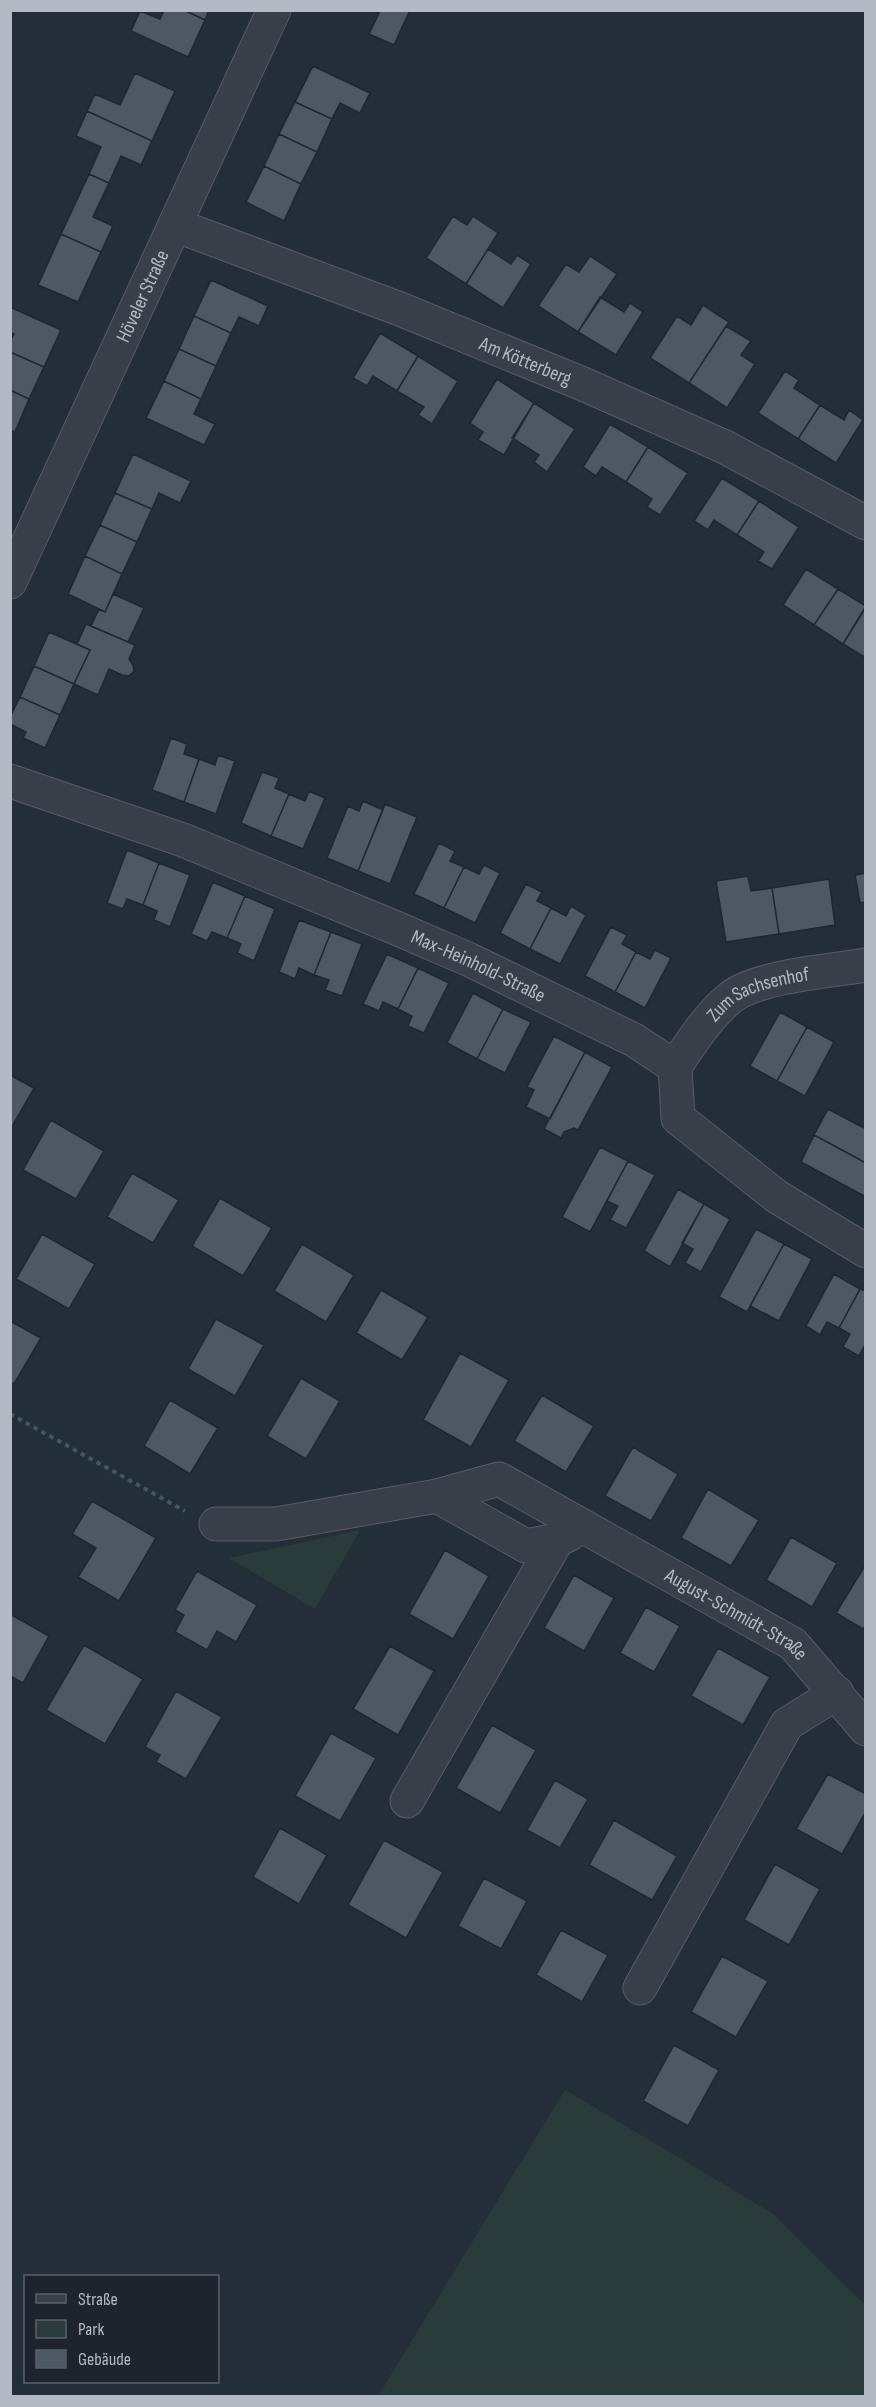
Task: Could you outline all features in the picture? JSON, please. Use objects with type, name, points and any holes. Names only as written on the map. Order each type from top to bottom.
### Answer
[{"type":"street","name":"Höveler Straße","points":[[10,582],[274,10]]},
{"type":"street","name":"Am Kötterberg","points":[[175,225],[400,309],[583,384],[725,447],[866,523]]},
{"type":"street","name":"Max-Heinhold-Straße","points":[[10,781],[183,840],[470,960],[634,1040],[675,1067]]},
{"type":"street","name":"Zum Sachsenhof","points":[[675,1067],[691,1042],[731,997],[770,980],[866,965]]},
{"type":"street","points":[[675,1067],[678,1118],[776,1196],[866,1251]]},
{"type":"street","name":"August-Schmidt-Straße","points":[[216,1524],[276,1524],[437,1496],[499,1479],[571,1533],[793,1644],[866,1729]]},
{"type":"street","points":[[437,1496],[526,1546],[571,1533]]},
{"type":"street","points":[[407,1801],[571,1533]]},
{"type":"street","points":[[640,1988],[787,1724],[837,1693]]},
{"type":"path","points":[[10,1413],[189,1513],[216,1524]]},
{"type":"green space","points":[[360,1530],[315,1609],[229,1558]]},
{"type":"green space","points":[[565,2090],[772,2213],[865,2305],[865,2396],[378,2396]]},
{"type":"building","points":[[164,10],[184,10],[205,20],[188,57],[131,31],[140,11],[160,19]]},
{"type":"building","points":[[184,10],[209,10],[205,20]]},
{"type":"building","points":[[373,10],[410,10],[394,45],[369,34],[379,13]]},
{"type":"building","points":[[313,66],[370,93],[360,113],[340,103],[332,119],[295,102]]},
{"type":"building","points":[[135,73],[175,91],[152,141],[87,111],[95,94],[120,105]]},
{"type":"building","points":[[295,102],[332,119],[317,152],[279,134]]},
{"type":"building","points":[[87,111],[152,141],[141,165],[121,156],[109,183],[89,174],[101,147],[76,136]]},
{"type":"building","points":[[279,134],[317,152],[301,184],[264,166]]},
{"type":"building","points":[[264,166],[301,184],[284,221],[246,202]]},
{"type":"building","points":[[89,174],[109,183],[93,217],[113,226],[101,252],[61,234]]},
{"type":"building","points":[[453,216],[467,225],[473,216],[498,233],[466,284],[426,258]]},
{"type":"building","points":[[61,234],[101,252],[78,302],[38,285]]},
{"type":"building","points":[[488,249],[511,264],[517,255],[531,264],[503,308],[466,284]]},
{"type":"building","points":[[590,256],[617,274],[578,332],[538,306],[566,264],[579,272]]},
{"type":"building","points":[[211,280],[268,306],[259,326],[239,317],[231,333],[194,316]]},
{"type":"building","points":[[600,297],[624,312],[630,303],[643,312],[616,355],[578,332]]},
{"type":"building","points":[[703,305],[729,322],[689,383],[650,358],[677,316],[691,325]]},
{"type":"building","points":[[10,307],[61,330],[44,367],[10,352],[10,341],[14,334],[10,332]]},
{"type":"building","points":[[194,316],[231,333],[216,366],[179,349]]},
{"type":"building","points":[[726,326],[751,341],[741,355],[755,364],[727,408],[689,383]]},
{"type":"building","points":[[380,333],[418,356],[397,391],[373,376],[367,386],[353,378]]},
{"type":"building","points":[[179,349],[216,366],[201,399],[164,381]]},
{"type":"building","points":[[10,352],[44,367],[29,399],[10,390]]},
{"type":"building","points":[[418,356],[458,381],[432,424],[418,415],[424,407],[397,391]]},
{"type":"building","points":[[785,371],[799,380],[794,388],[820,405],[798,439],[758,413]]},
{"type":"building","points":[[497,379],[534,403],[504,455],[478,440],[483,432],[470,423]]},
{"type":"building","points":[[164,381],[201,399],[194,414],[215,424],[204,445],[146,418]]},
{"type":"building","points":[[10,390],[29,399],[15,432],[10,430]]},
{"type":"building","points":[[534,403],[575,429],[547,472],[534,462],[539,455],[512,438]]},
{"type":"building","points":[[820,405],[844,420],[849,410],[863,420],[836,463],[798,439]]},
{"type":"building","points":[[610,424],[648,447],[626,482],[602,467],[596,476],[583,467]]},
{"type":"building","points":[[648,447],[688,473],[660,515],[647,507],[652,499],[626,482]]},
{"type":"building","points":[[133,454],[191,481],[180,503],[159,493],[152,509],[115,493]]},
{"type":"building","points":[[722,478],[759,501],[737,535],[714,520],[708,530],[694,521]]},
{"type":"building","points":[[115,493],[152,509],[137,542],[100,525]]},
{"type":"building","points":[[759,501],[799,527],[772,569],[758,561],[764,552],[737,535]]},
{"type":"building","points":[[100,525],[137,542],[122,574],[85,556]]},
{"type":"building","points":[[85,556],[122,574],[105,612],[68,594]]},
{"type":"building","points":[[806,569],[838,589],[814,625],[783,605]]},
{"type":"building","points":[[838,589],[866,606],[843,644],[814,625]]},
{"type":"building","points":[[113,594],[144,608],[128,642],[91,626],[99,609],[105,612]]},
{"type":"building","points":[[866,607],[866,658],[843,644]]},
{"type":"building","points":[[86,624],[135,645],[129,659],[134,671],[129,676],[109,669],[98,695],[74,684],[90,650],[77,644]]},
{"type":"building","points":[[49,632],[90,650],[74,684],[34,666]]},
{"type":"building","points":[[34,666],[74,684],[60,715],[20,697]]},
{"type":"building","points":[[20,697],[60,715],[45,748],[23,738],[26,732],[10,724],[10,717]]},
{"type":"building","points":[[171,738],[187,744],[184,754],[199,759],[184,802],[152,790]]},
{"type":"building","points":[[218,755],[235,761],[216,814],[184,802],[199,759],[215,765]]},
{"type":"building","points":[[262,772],[279,778],[275,788],[289,794],[271,836],[241,823]]},
{"type":"building","points":[[309,791],[325,798],[303,849],[271,836],[289,794],[305,801]]},
{"type":"building","points":[[363,801],[383,810],[358,871],[327,858],[348,806],[359,811]]},
{"type":"building","points":[[385,804],[417,817],[390,884],[358,871]]},
{"type":"building","points":[[439,843],[455,851],[450,861],[464,867],[444,908],[414,894]]},
{"type":"building","points":[[127,850],[159,863],[143,905],[127,899],[123,909],[107,903]]},
{"type":"building","points":[[159,863],[190,875],[170,927],[154,920],[157,911],[143,905]]},
{"type":"building","points":[[484,865],[500,873],[475,923],[444,908],[464,867],[479,874]]},
{"type":"building","points":[[866,873],[866,902],[860,903],[855,875]]},
{"type":"building","points":[[748,876],[751,891],[772,888],[779,934],[726,942],[716,881]]},
{"type":"building","points":[[829,879],[835,925],[779,934],[772,888]]},
{"type":"building","points":[[213,882],[245,896],[227,938],[212,932],[207,941],[191,934]]},
{"type":"building","points":[[526,884],[542,892],[537,901],[551,908],[530,949],[500,933]]},
{"type":"building","points":[[245,896],[275,909],[254,961],[237,953],[241,944],[227,938]]},
{"type":"building","points":[[571,906],[586,915],[560,964],[530,949],[551,908],[566,916]]},
{"type":"building","points":[[299,920],[331,932],[314,975],[299,968],[295,979],[279,972]]},
{"type":"building","points":[[611,927],[627,935],[622,944],[636,952],[615,992],[585,976]]},
{"type":"building","points":[[331,932],[362,944],[342,996],[325,990],[329,980],[314,975]]},
{"type":"building","points":[[655,950],[671,958],[645,1008],[615,992],[636,952],[650,959]]},
{"type":"building","points":[[387,954],[418,968],[398,1009],[383,1002],[379,1011],[363,1004]]},
{"type":"building","points":[[418,968],[449,983],[424,1033],[408,1026],[412,1016],[398,1009]]},
{"type":"building","points":[[473,993],[503,1009],[477,1059],[447,1043]]},
{"type":"building","points":[[503,1009],[531,1022],[505,1073],[477,1059]]},
{"type":"building","points":[[780,1012],[807,1027],[777,1081],[750,1066]]},
{"type":"building","points":[[807,1027],[834,1042],[805,1096],[777,1081]]},
{"type":"building","points":[[554,1036],[585,1052],[550,1119],[526,1107],[534,1090],[527,1087]]},
{"type":"building","points":[[585,1052],[612,1067],[578,1130],[574,1128],[564,1132],[561,1138],[544,1129]]},
{"type":"building","points":[[10,1075],[34,1088],[10,1130]]},
{"type":"building","points":[[828,1109],[866,1129],[866,1163],[814,1135]]},
{"type":"building","points":[[51,1120],[104,1151],[76,1199],[23,1170]]},
{"type":"building","points":[[814,1135],[866,1163],[866,1197],[801,1162]]},
{"type":"building","points":[[600,1147],[628,1161],[590,1232],[562,1217]]},
{"type":"building","points":[[628,1161],[655,1175],[626,1228],[610,1220],[618,1206],[607,1201]]},
{"type":"building","points":[[132,1173],[179,1200],[153,1243],[107,1217]]},
{"type":"building","points":[[678,1189],[704,1204],[670,1267],[644,1251]]},
{"type":"building","points":[[220,1198],[272,1228],[243,1276],[192,1246]]},
{"type":"building","points":[[704,1204],[730,1219],[701,1272],[685,1263],[693,1249],[682,1243]]},
{"type":"building","points":[[756,1229],[784,1244],[747,1312],[719,1297]]},
{"type":"building","points":[[42,1234],[95,1264],[69,1309],[16,1279]]},
{"type":"building","points":[[302,1244],[354,1275],[326,1322],[274,1291]]},
{"type":"building","points":[[784,1244],[812,1259],[779,1321],[750,1306]]},
{"type":"building","points":[[834,1274],[860,1289],[839,1328],[827,1322],[820,1335],[806,1326]]},
{"type":"building","points":[[860,1289],[866,1291],[866,1343],[859,1356],[843,1347],[850,1334],[839,1328]]},
{"type":"building","points":[[381,1290],[428,1317],[402,1360],[356,1333]]},
{"type":"building","points":[[216,1319],[264,1345],[235,1396],[188,1369]]},
{"type":"building","points":[[10,1321],[41,1338],[14,1384],[10,1382]]},
{"type":"building","points":[[460,1353],[509,1380],[471,1447],[423,1420]]},
{"type":"building","points":[[301,1378],[340,1401],[306,1459],[267,1436]]},
{"type":"building","points":[[542,1395],[594,1426],[566,1472],[514,1441]]},
{"type":"building","points":[[170,1400],[218,1428],[190,1474],[144,1446]]},
{"type":"building","points":[[633,1447],[678,1474],[651,1521],[605,1496]]},
{"type":"building","points":[[708,1489],[759,1520],[731,1566],[681,1538]]},
{"type":"building","points":[[92,1501],[156,1538],[119,1601],[78,1577],[96,1548],[72,1534]]},
{"type":"building","points":[[791,1537],[837,1563],[812,1607],[766,1580]]},
{"type":"building","points":[[445,1550],[489,1576],[453,1639],[409,1614]]},
{"type":"building","points":[[866,1564],[866,1625],[863,1629],[836,1613]]},
{"type":"building","points":[[197,1571],[257,1605],[236,1642],[217,1631],[207,1650],[175,1632],[184,1615],[175,1610]]},
{"type":"building","points":[[574,1575],[614,1598],[584,1651],[544,1628]]},
{"type":"building","points":[[646,1607],[680,1626],[654,1672],[620,1653]]},
{"type":"building","points":[[10,1614],[49,1636],[23,1683],[10,1676]]},
{"type":"building","points":[[84,1645],[143,1679],[105,1744],[46,1710]]},
{"type":"building","points":[[390,1646],[434,1671],[398,1735],[353,1709]]},
{"type":"building","points":[[718,1648],[770,1677],[743,1725],[691,1696]]},
{"type":"building","points":[[176,1691],[222,1717],[186,1779],[156,1762],[160,1755],[145,1747]]},
{"type":"building","points":[[492,1725],[536,1750],[500,1813],[456,1788]]},
{"type":"building","points":[[331,1733],[376,1758],[340,1821],[295,1796]]},
{"type":"building","points":[[828,1774],[866,1794],[866,1811],[842,1854],[796,1829]]},
{"type":"building","points":[[555,1780],[588,1799],[560,1848],[527,1830]]},
{"type":"building","points":[[614,1820],[677,1856],[652,1900],[589,1865]]},
{"type":"building","points":[[280,1828],[327,1855],[299,1904],[253,1877]]},
{"type":"building","points":[[384,1840],[443,1872],[406,1938],[348,1905]]},
{"type":"building","points":[[775,1864],[820,1889],[789,1945],[744,1920]]},
{"type":"building","points":[[484,1878],[527,1901],[501,1949],[458,1926]]},
{"type":"building","points":[[561,1930],[608,1955],[582,2002],[536,1975]]},
{"type":"building","points":[[722,1956],[768,1981],[736,2037],[691,2012]]},
{"type":"building","points":[[674,2045],[719,2070],[688,2126],[643,2101]]}]
